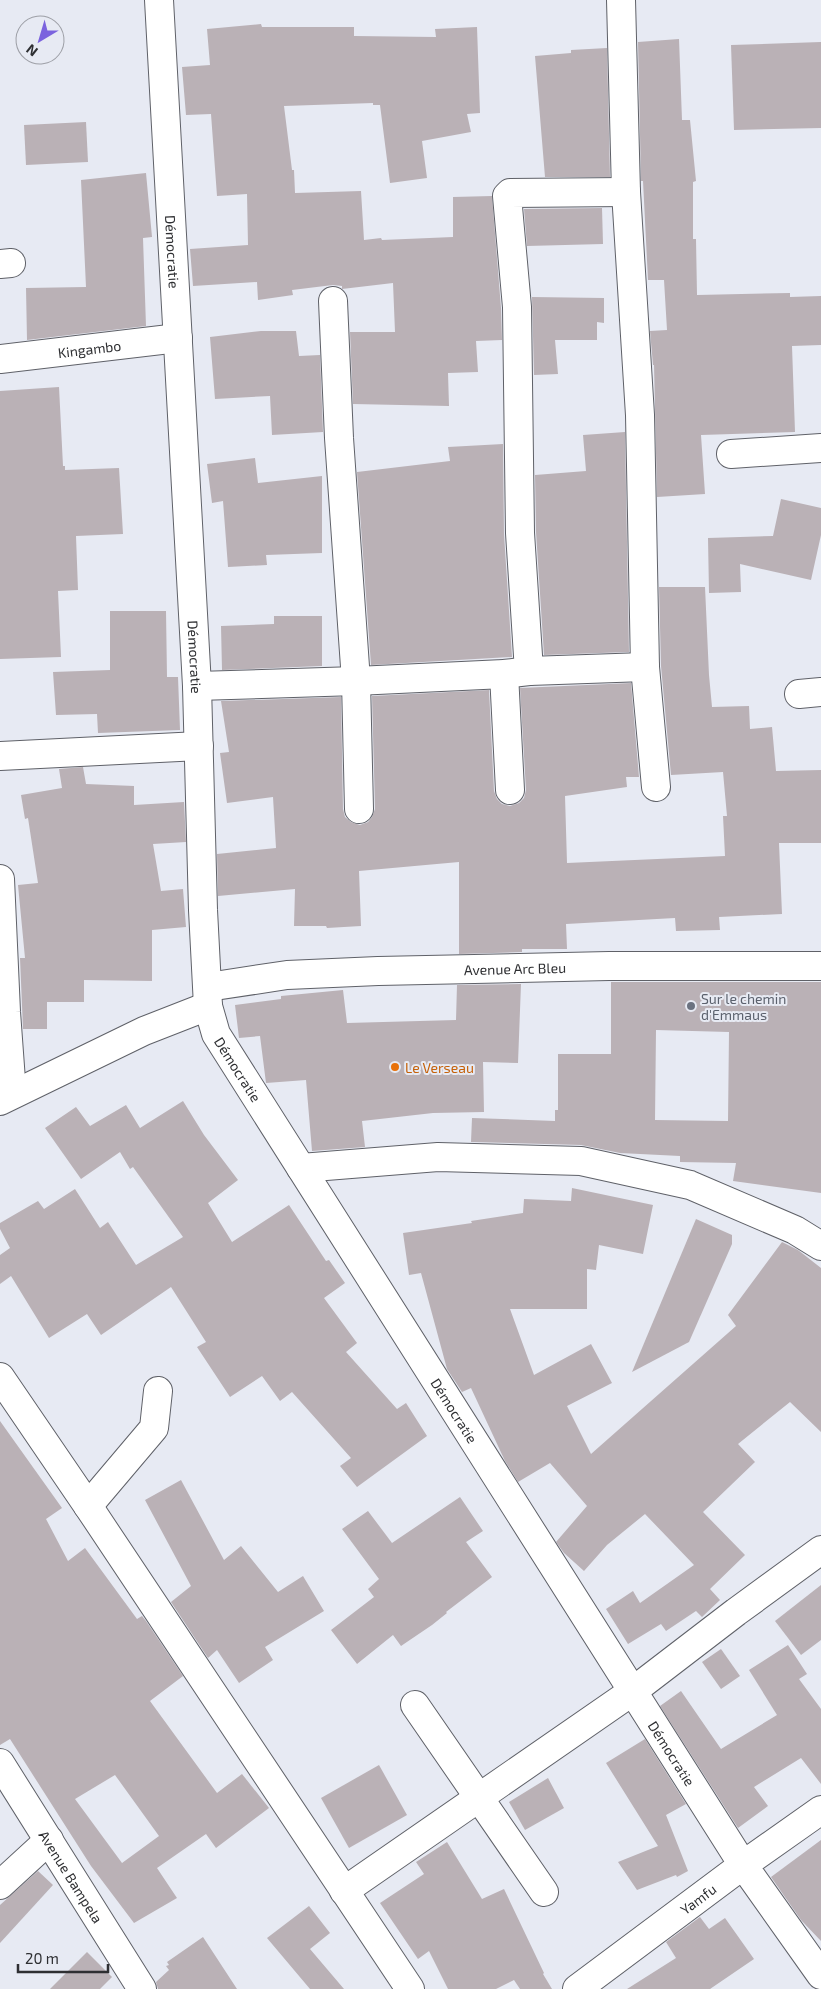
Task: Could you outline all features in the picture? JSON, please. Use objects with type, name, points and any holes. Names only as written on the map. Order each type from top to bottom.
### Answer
[{"type":"street","name":"Démocratie","points":[[159,0],[198,686],[203,910],[208,997],[216,1034],[743,1865],[821,1975]]},
{"type":"street","points":[[621,0],[626,192],[640,415],[645,667],[656,787]]},
{"type":"street","points":[[510,790],[520,533],[517,307],[507,196],[510,193],[626,192]]},
{"type":"street","points":[[333,301],[339,438],[356,681],[359,809]]},
{"type":"street","name":"Kingambo","points":[[0,359],[178,338]]},
{"type":"street","points":[[731,454],[821,448]]},
{"type":"street","points":[[198,686],[356,681],[645,667]]},
{"type":"street","points":[[0,756],[199,746]]},
{"type":"street","points":[[0,879],[6,1012],[6,1097]]},
{"type":"street","name":"Avenue Arc Bleu","points":[[6,1097],[144,1031],[208,997],[288,975],[378,971],[619,966],[821,966]]},
{"type":"street","points":[[300,1168],[438,1157],[581,1161],[690,1185],[795,1230],[821,1246]]},
{"type":"street","points":[[0,1377],[410,1989]]},
{"type":"street","points":[[88,1506],[154,1428],[158,1391]]},
{"type":"street","points":[[344,1891],[633,1691],[821,1550]]},
{"type":"street","points":[[415,1705],[544,1892]]},
{"type":"street","name":"Avenue Bampela","points":[[0,1763],[142,1989]]},
{"type":"street","name":"Yamfu","points":[[576,1989],[743,1865],[821,1810]]},
{"type":"street","points":[[0,1885],[49,1840]]},
{"type":"building","points":[[261,24],[262,27],[354,27],[354,36],[436,37],[435,29],[477,27],[480,113],[467,114],[471,132],[422,141],[427,178],[390,183],[380,105],[373,105],[373,103],[284,106],[292,170],[294,170],[295,193],[361,191],[364,240],[453,237],[453,197],[492,196],[502,340],[476,341],[478,372],[448,373],[449,406],[353,404],[350,332],[395,332],[393,283],[342,289],[342,286],[333,285],[292,290],[293,295],[258,300],[257,282],[193,286],[190,249],[248,245],[247,194],[217,196],[211,114],[186,115],[182,67],[210,65],[207,29]]},
{"type":"building","points":[[679,39],[682,120],[690,120],[696,181],[693,182],[693,239],[696,239],[697,295],[790,293],[790,297],[821,296],[821,345],[792,346],[795,432],[701,435],[705,494],[657,497],[654,365],[650,331],[667,330],[664,280],[648,280],[643,181],[641,181],[638,42]]},
{"type":"building","points":[[821,42],[821,128],[734,130],[731,45]]},
{"type":"building","points":[[607,48],[610,177],[545,177],[535,56],[571,53],[571,50]]},
{"type":"building","points":[[86,122],[88,162],[26,165],[24,125]]},
{"type":"building","points":[[146,173],[152,237],[143,238],[146,326],[27,340],[26,288],[86,287],[81,180]]},
{"type":"building","points":[[602,208],[603,244],[527,246],[524,209]]},
{"type":"building","points":[[532,297],[604,298],[604,323],[597,322],[597,340],[555,340],[558,374],[534,375]]},
{"type":"building","points":[[261,331],[296,331],[299,356],[320,355],[323,432],[272,435],[270,396],[215,399],[210,337]]},
{"type":"building","points":[[59,387],[63,466],[65,466],[65,470],[119,468],[123,534],[76,536],[78,590],[58,591],[61,657],[0,659],[0,391]]},
{"type":"building","points":[[625,432],[629,652],[544,655],[536,532],[535,475],[586,471],[583,435]]},
{"type":"building","points":[[503,444],[504,534],[512,657],[371,665],[357,472],[450,461],[448,447]]},
{"type":"building","points":[[255,458],[258,483],[322,476],[322,553],[266,555],[267,565],[228,567],[223,501],[212,503],[207,464]]},
{"type":"building","points":[[781,499],[821,508],[821,535],[811,580],[740,564],[741,592],[709,593],[708,538],[773,536]]},
{"type":"building","points":[[659,587],[705,587],[712,707],[749,706],[750,729],[772,727],[776,771],[821,770],[821,843],[779,843],[782,914],[719,917],[720,930],[676,931],[675,918],[566,924],[567,949],[522,949],[522,952],[459,954],[459,862],[359,871],[361,926],[327,928],[326,926],[294,926],[295,889],[218,896],[217,854],[276,848],[273,797],[227,803],[220,753],[229,752],[221,701],[341,697],[343,809],[345,817],[351,822],[360,825],[368,822],[375,809],[372,696],[489,690],[494,791],[497,799],[502,804],[510,806],[519,803],[524,798],[526,790],[520,688],[631,683],[639,777],[626,777],[627,787],[565,796],[567,863],[725,856],[723,816],[727,816],[723,772],[671,775],[661,666]]},
{"type":"building","points":[[110,611],[166,611],[167,677],[178,677],[180,730],[98,733],[97,714],[56,715],[53,672],[110,670]]},
{"type":"building","points":[[274,616],[322,616],[322,666],[222,670],[221,626],[274,624]]},
{"type":"building","points":[[83,767],[86,784],[134,786],[134,805],[184,802],[186,842],[153,844],[161,891],[183,889],[186,927],[152,930],[152,981],[84,980],[84,1002],[47,1002],[47,1029],[23,1029],[20,958],[25,958],[18,885],[38,883],[28,818],[25,819],[21,795],[62,788],[59,769]]},
{"type":"building","points":[[611,982],[821,982],[821,1193],[733,1181],[736,1163],[680,1162],[680,1156],[620,1153],[581,1145],[471,1142],[472,1118],[555,1121],[555,1110],[558,1110],[558,1054],[611,1054]],"holes":[[[656,1030],[729,1032],[728,1121],[655,1120]]]},
{"type":"building","points":[[521,984],[518,1063],[483,1062],[484,1112],[433,1113],[362,1121],[365,1147],[312,1151],[306,1080],[266,1083],[260,1036],[239,1038],[235,1005],[281,999],[281,996],[343,990],[347,1023],[456,1020],[457,985]]},
{"type":"building","points":[[183,1101],[204,1135],[238,1180],[208,1203],[232,1242],[289,1205],[326,1261],[329,1260],[345,1283],[324,1298],[357,1343],[346,1352],[397,1409],[406,1403],[427,1436],[357,1487],[340,1466],[351,1458],[292,1392],[280,1401],[262,1376],[230,1397],[197,1347],[206,1342],[171,1287],[101,1335],[87,1314],[49,1338],[11,1276],[0,1284],[0,1255],[10,1248],[0,1229],[0,1223],[38,1201],[44,1209],[75,1189],[100,1228],[108,1222],[136,1265],[183,1237],[133,1167],[130,1169],[120,1152],[81,1179],[45,1128],[76,1107],[90,1126],[126,1105],[140,1128]]},
{"type":"building","points":[[572,1188],[653,1205],[643,1254],[599,1245],[596,1270],[587,1269],[587,1309],[510,1309],[534,1375],[591,1344],[612,1383],[567,1406],[591,1454],[736,1326],[728,1315],[782,1242],[798,1250],[821,1268],[821,1432],[790,1402],[738,1444],[755,1462],[703,1512],[745,1555],[710,1589],[720,1600],[702,1617],[696,1611],[666,1631],[661,1624],[628,1644],[606,1609],[633,1591],[640,1603],[694,1565],[645,1514],[607,1545],[584,1571],[564,1553],[556,1542],[587,1506],[550,1463],[518,1482],[505,1461],[471,1388],[462,1392],[447,1369],[421,1273],[409,1275],[403,1233],[523,1213],[524,1199],[571,1201]]},
{"type":"building","points":[[696,1219],[732,1235],[732,1244],[689,1342],[632,1372]]},
{"type":"building","points":[[0,1421],[62,1508],[46,1519],[68,1561],[85,1548],[137,1619],[142,1616],[146,1621],[183,1676],[150,1701],[217,1793],[242,1774],[269,1808],[216,1848],[206,1834],[157,1868],[177,1898],[134,1923],[91,1866],[10,1739],[0,1745]],"holes":[[[115,1775],[159,1836],[122,1863],[75,1799]]]},
{"type":"building","points":[[181,1480],[224,1560],[241,1546],[278,1592],[303,1576],[324,1611],[265,1647],[273,1660],[239,1683],[217,1650],[208,1658],[171,1602],[191,1586],[145,1500]]},
{"type":"building","points":[[460,1497],[483,1531],[466,1542],[492,1577],[432,1625],[401,1646],[393,1635],[357,1664],[331,1630],[374,1597],[368,1589],[379,1579],[342,1529],[368,1511],[392,1543]]},
{"type":"building","points":[[821,1585],[821,1640],[801,1655],[775,1621]]},
{"type":"building","points":[[788,1645],[807,1674],[799,1679],[821,1709],[821,1784],[801,1758],[754,1787],[768,1806],[738,1828],[660,1706],[681,1691],[721,1749],[777,1715],[749,1670]]},
{"type":"building","points":[[721,1649],[740,1676],[721,1689],[702,1662]]},
{"type":"building","points":[[645,1739],[686,1804],[666,1815],[688,1871],[677,1877],[676,1875],[637,1890],[618,1862],[658,1846],[606,1763]]},
{"type":"building","points":[[379,1765],[407,1815],[349,1848],[321,1798]]},
{"type":"building","points":[[548,1778],[564,1808],[525,1830],[509,1802]]},
{"type":"building","points":[[821,1840],[821,1941],[801,1920],[771,1877]]},
{"type":"building","points":[[447,1842],[482,1899],[504,1889],[543,1974],[552,1989],[520,1989],[514,1980],[496,1989],[448,1989],[429,1951],[418,1959],[380,1903],[424,1874],[416,1862]]},
{"type":"building","points":[[38,1871],[53,1885],[0,1943],[0,1905]]},
{"type":"building","points":[[309,1906],[330,1933],[310,1949],[344,1989],[310,1989],[267,1938]]},
{"type":"building","points":[[700,1917],[709,1929],[725,1918],[754,1959],[710,1989],[627,1989],[676,1958],[666,1942]]},
{"type":"building","points":[[203,1937],[237,1989],[158,1989],[156,1982],[169,1970],[166,1966],[169,1965],[167,1962]]},
{"type":"building","points":[[87,1952],[112,1977],[100,1989],[50,1989]]},
{"type":"place","name":"Sur le chemin d'Emmaus","points":[[691,1006]]},
{"type":"place","name":"Le Verseau","points":[[395,1067]]}]
